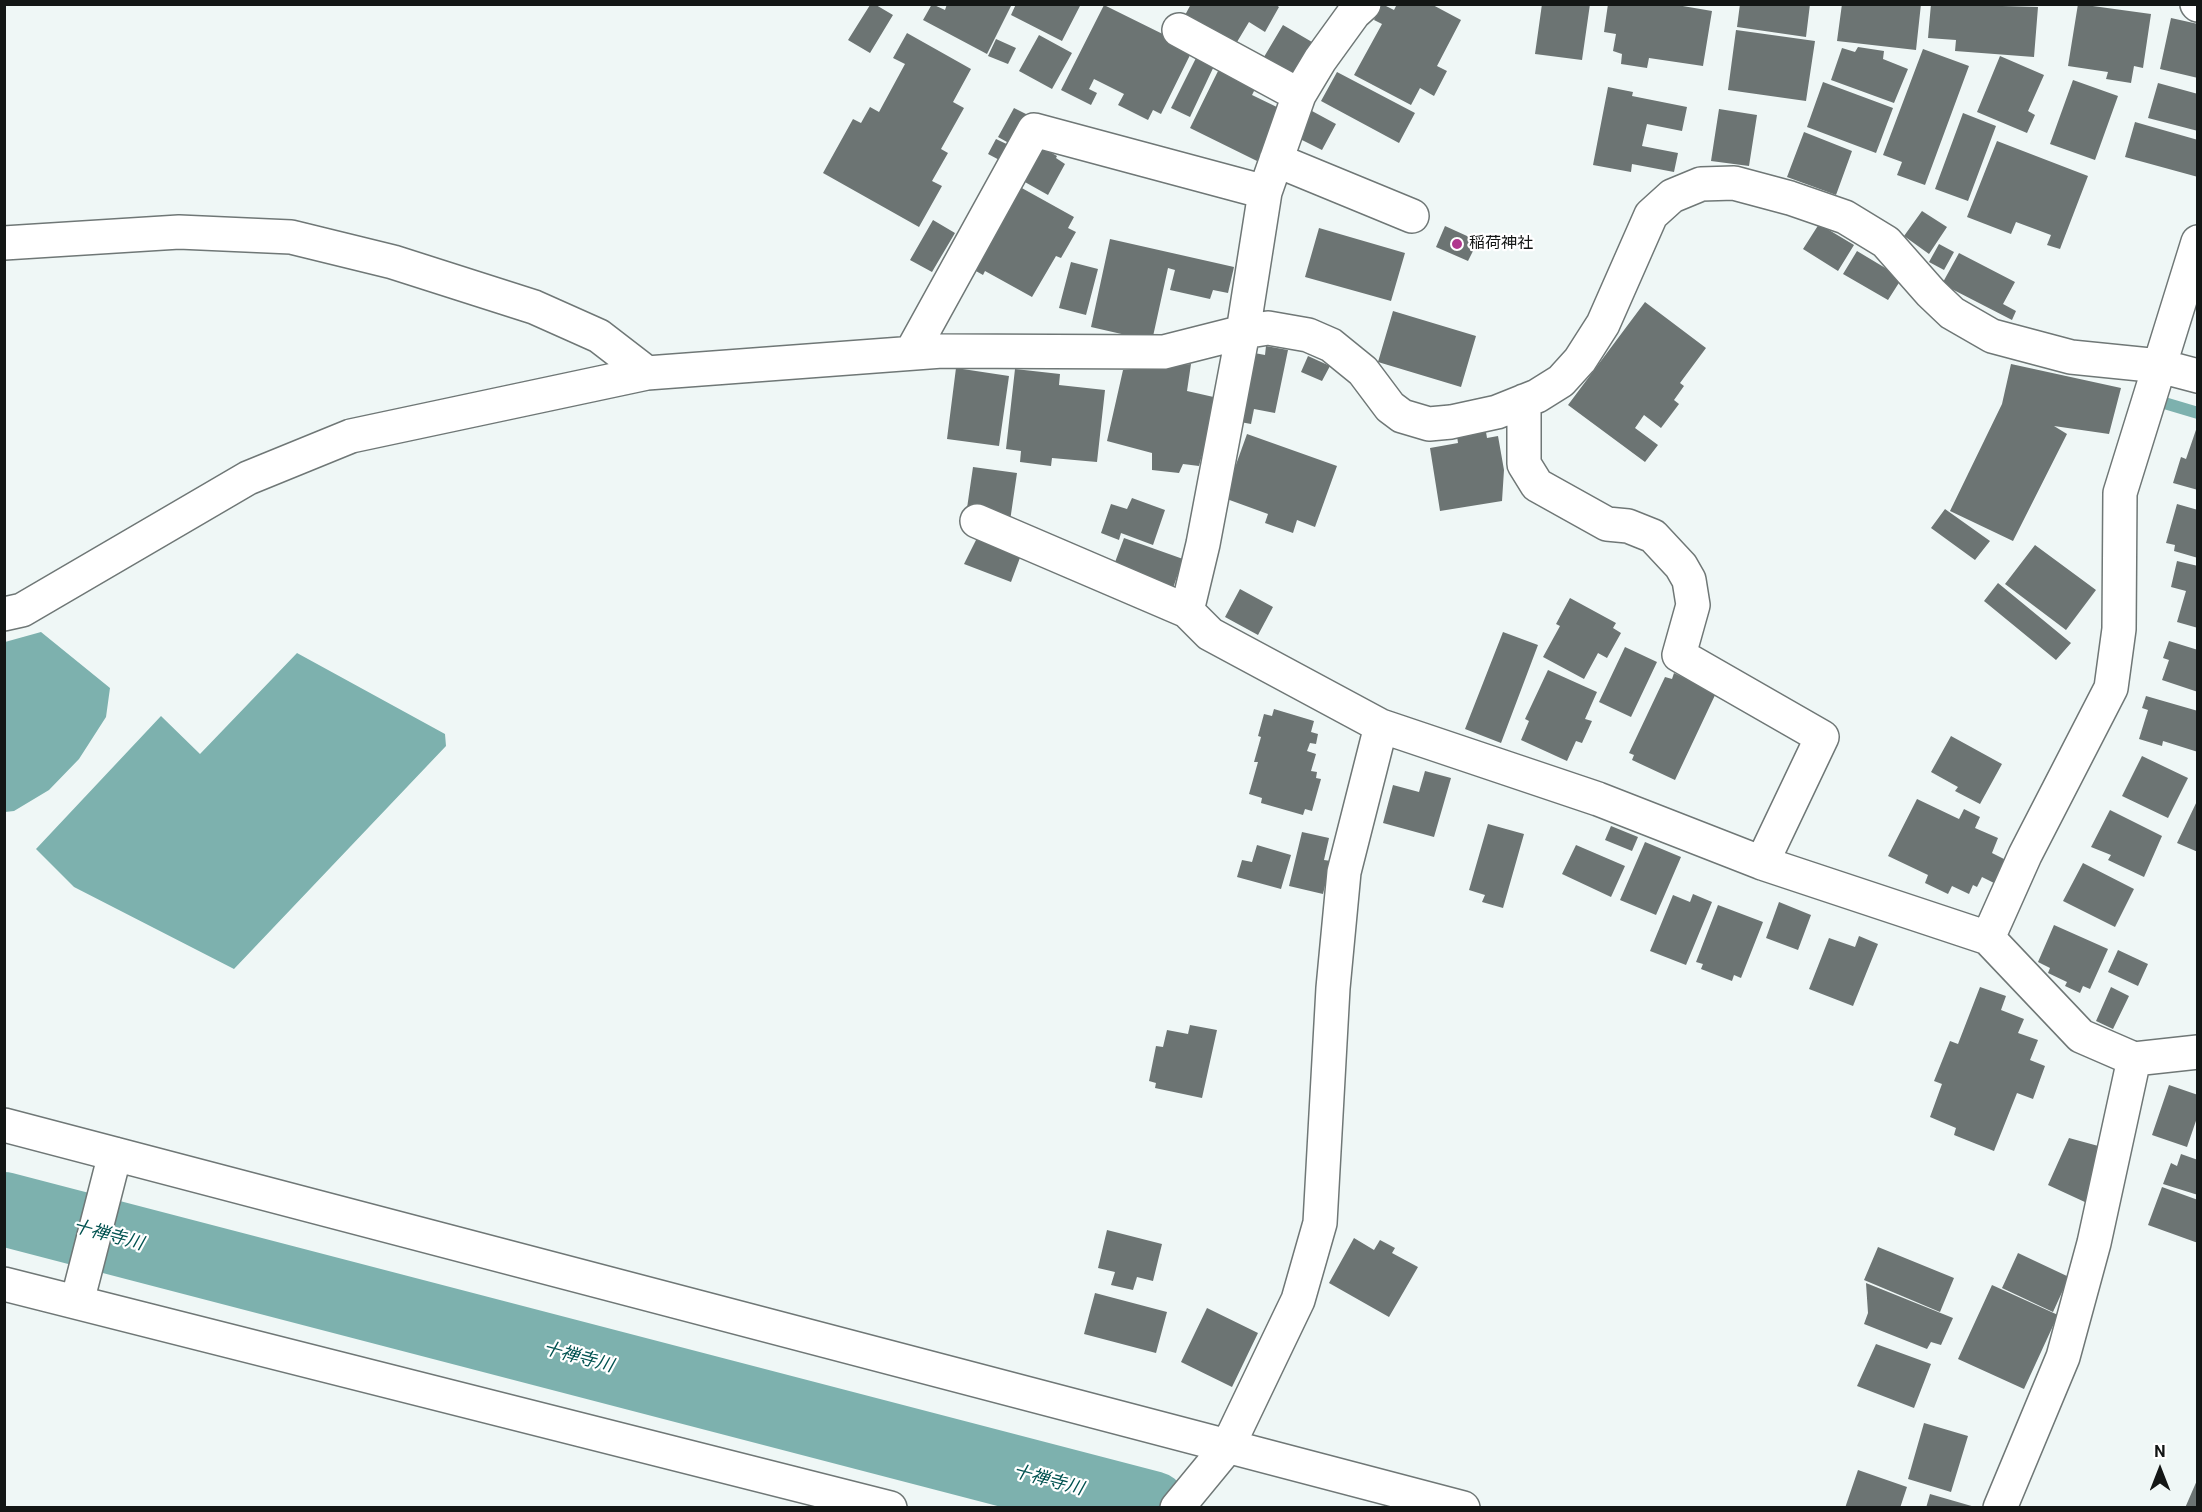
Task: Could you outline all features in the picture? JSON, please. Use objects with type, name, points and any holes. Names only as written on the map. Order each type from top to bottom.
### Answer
[{"type":"street","points":[[1187,611],[1203,544],[1243,332],[1265,192],[1299,95],[1327,50],[1354,13],[1364,4]]},
{"type":"street","points":[[1179,30],[1299,95]]},
{"type":"street","points":[[911,353],[1034,130],[1265,192]]},
{"type":"street","points":[[1276,160],[1412,216]]},
{"type":"street","points":[[4,614],[22,610],[248,478],[351,436],[647,373],[942,351],[1164,352],[1268,328],[1308,335],[1331,345],[1363,371],[1390,406],[1402,416],[1429,424],[1451,422],[1497,412],[1524,401],[1561,381],[1580,360],[1603,324],[1651,215],[1672,196],[1701,184],[1734,183],[1790,198],[1845,218],[1886,242],[1952,313],[1992,336],[2071,357],[2160,366],[2198,376]]},
{"type":"street","points":[[4,243],[179,232],[291,237],[393,262],[534,307],[599,336],[647,373]]},
{"type":"street","points":[[1988,938],[2025,855],[2111,688],[2119,629],[2120,493],[2197,243]]},
{"type":"street","points":[[1524,401],[1524,464],[1537,485],[1607,524],[1628,526],[1653,536],[1680,566],[1689,580],[1693,605],[1679,655],[1822,737],[1762,863]]},
{"type":"street","points":[[977,521],[1187,611],[1210,634],[1381,726],[1598,799],[1762,863],[1988,938],[2081,1036],[2134,1059],[2198,1052]]},
{"type":"street","points":[[1177,1508],[1222,1454],[1298,1300],[1320,1223],[1333,988],[1344,872],[1381,726]]},
{"type":"street","points":[[2000,1508],[2063,1357],[2094,1243],[2134,1059]]},
{"type":"street","points":[[4,1125],[112,1165],[1222,1454],[1463,1508]]},
{"type":"street","points":[[80,1291],[112,1165]]},
{"type":"street","points":[[4,1284],[80,1291],[890,1508]]},
{"type":"water","points":[[41,632],[110,688],[106,717],[79,759],[49,790],[14,811],[5,812],[5,642]]},
{"type":"water","points":[[297,653],[445,734],[446,746],[234,969],[74,887],[36,849],[161,716],[200,754]]},
{"type":"building","points":[[932,4],[945,10],[947,4],[1012,4],[987,54],[923,20]]},
{"type":"building","points":[[1016,4],[1081,4],[1062,41],[1011,15]]},
{"type":"building","points":[[1191,4],[1275,4],[1279,7],[1265,32],[1249,22],[1234,47],[1184,17]]},
{"type":"building","points":[[1382,4],[1394,10],[1397,4],[1431,4],[1461,20],[1437,66],[1447,71],[1434,96],[1420,88],[1411,105],[1354,75],[1382,24],[1374,20]]},
{"type":"building","points":[[1542,4],[1590,4],[1582,60],[1535,54]]},
{"type":"building","points":[[1608,4],[1671,4],[1712,11],[1703,66],[1649,58],[1647,68],[1621,64],[1622,54],[1613,51],[1616,34],[1604,32]]},
{"type":"building","points":[[1740,4],[1810,4],[1806,37],[1737,27]]},
{"type":"building","points":[[1842,4],[1921,4],[1916,50],[1837,41]]},
{"type":"building","points":[[1931,4],[2038,7],[2034,57],[1955,51],[1956,40],[1928,38]]},
{"type":"building","points":[[2078,4],[2151,14],[2143,68],[2134,66],[2131,83],[2106,79],[2108,72],[2068,66]]},
{"type":"building","points":[[870,5],[876,5],[893,15],[870,53],[848,40]]},
{"type":"building","points":[[1104,5],[1193,49],[1161,114],[1153,110],[1148,120],[1118,105],[1124,94],[1094,79],[1089,89],[1097,93],[1091,105],[1061,90]]},
{"type":"building","points":[[2171,18],[2198,24],[2198,78],[2160,69]]},
{"type":"building","points":[[1283,25],[1312,42],[1290,79],[1261,62]]},
{"type":"building","points":[[1736,30],[1815,41],[1806,101],[1728,90]]},
{"type":"building","points":[[907,33],[971,69],[953,102],[964,108],[941,149],[948,153],[932,181],[942,186],[919,227],[823,173],[853,119],[861,123],[870,107],[879,112],[905,64],[893,58]]},
{"type":"building","points":[[1039,35],[1072,53],[1052,89],[1019,71]]},
{"type":"building","points":[[996,39],[1016,48],[1008,64],[988,56]]},
{"type":"building","points":[[1858,47],[1884,51],[1883,59],[1908,69],[1894,103],[1831,80],[1842,48],[1855,52]]},
{"type":"building","points":[[1923,49],[1969,66],[1925,185],[1897,175],[1902,162],[1883,155]]},
{"type":"building","points":[[1197,56],[1215,64],[1190,117],[1171,108]]},
{"type":"building","points":[[2000,56],[2044,75],[2028,111],[2035,115],[2027,133],[1977,112]]},
{"type":"building","points":[[1220,67],[1257,85],[1252,95],[1283,110],[1257,161],[1190,128]]},
{"type":"building","points":[[1337,72],[1415,113],[1399,143],[1321,101]]},
{"type":"building","points":[[2073,80],[2118,96],[2095,160],[2050,144]]},
{"type":"building","points":[[1823,82],[1893,108],[1876,153],[1807,127]]},
{"type":"building","points":[[2158,83],[2198,94],[2198,131],[2148,118]]},
{"type":"building","points":[[1608,87],[1633,92],[1632,96],[1687,107],[1682,131],[1647,124],[1642,146],[1678,153],[1674,172],[1632,164],[1631,172],[1593,165]]},
{"type":"building","points":[[1014,108],[1032,117],[1016,147],[998,137]]},
{"type":"building","points":[[1719,109],[1757,115],[1749,166],[1711,161]]},
{"type":"building","points":[[1312,111],[1336,124],[1322,150],[1298,138]]},
{"type":"building","points":[[1963,113],[1996,126],[1968,201],[1935,189]]},
{"type":"building","points":[[2135,122],[2198,140],[2198,177],[2125,157]]},
{"type":"building","points":[[1804,132],[1852,151],[1836,195],[1787,177]]},
{"type":"building","points":[[996,139],[1015,148],[1007,164],[988,154]]},
{"type":"building","points":[[1997,141],[2088,176],[2060,249],[2047,245],[2051,235],[2016,222],[2011,234],[1967,217]]},
{"type":"building","points":[[1034,143],[1057,156],[1056,158],[1065,164],[1048,195],[1016,177]]},
{"type":"building","points":[[1020,187],[1074,217],[1068,228],[1076,232],[1061,258],[1056,256],[1032,297],[985,271],[983,275],[967,266]]},
{"type":"building","points":[[1922,211],[1947,227],[1929,254],[1904,236]]},
{"type":"building","points":[[933,220],[955,233],[932,272],[910,260]]},
{"type":"building","points":[[1819,224],[1854,245],[1838,271],[1803,249]]},
{"type":"building","name":"稲荷神社","points":[[1445,226],[1478,241],[1468,261],[1436,247]]},
{"type":"building","points":[[1319,228],[1405,253],[1391,301],[1305,277]]},
{"type":"building","points":[[1110,239],[1234,267],[1228,293],[1213,290],[1210,299],[1170,290],[1175,270],[1168,268],[1152,341],[1091,327]]},
{"type":"building","points":[[1939,244],[1954,252],[1944,270],[1929,262]]},
{"type":"building","points":[[1857,251],[1902,278],[1888,300],[1843,274]]},
{"type":"building","points":[[1959,253],[2015,282],[2003,304],[2016,311],[2012,320],[1942,284]]},
{"type":"building","points":[[1071,262],[1098,269],[1086,315],[1059,308]]},
{"type":"building","points":[[1645,302],[1706,348],[1680,383],[1684,386],[1674,400],[1679,404],[1661,428],[1644,415],[1635,428],[1658,445],[1645,462],[1568,405]]},
{"type":"building","points":[[1393,311],[1476,336],[1461,387],[1378,362]]},
{"type":"building","points":[[1266,346],[1288,350],[1275,413],[1254,409],[1251,424],[1235,421],[1249,352],[1265,355]]},
{"type":"building","points":[[1308,356],[1330,366],[1322,381],[1301,372]]},
{"type":"building","points":[[1191,364],[1187,391],[1218,398],[1199,466],[1183,464],[1179,473],[1152,470],[1152,453],[1107,441],[1123,370]]},
{"type":"building","points":[[2011,364],[2121,388],[2109,434],[2054,426],[2067,434],[2013,541],[1950,511],[2002,404]]},
{"type":"building","points":[[956,368],[1009,376],[999,446],[947,439]]},
{"type":"building","points":[[1015,369],[1060,374],[1059,385],[1105,390],[1097,462],[1052,458],[1051,466],[1020,462],[1021,451],[1006,449]]},
{"type":"building","points":[[2198,424],[2198,490],[2173,483],[2181,457],[2186,459]]},
{"type":"building","points":[[1486,432],[1487,438],[1498,436],[1504,470],[1502,501],[1440,511],[1430,448],[1458,443],[1457,436]]},
{"type":"building","points":[[1247,434],[1337,466],[1315,527],[1297,520],[1293,533],[1265,523],[1268,514],[1224,498]]},
{"type":"building","points":[[973,467],[1017,473],[1010,521],[966,515]]},
{"type":"building","points":[[1132,498],[1165,510],[1153,545],[1121,533],[1119,540],[1101,533],[1111,504],[1127,509]]},
{"type":"building","points":[[2177,504],[2198,510],[2198,558],[2174,551],[2175,545],[2166,543]]},
{"type":"building","points":[[1945,509],[1990,541],[1975,560],[1931,528]]},
{"type":"building","points":[[980,532],[1021,555],[1011,582],[964,564]]},
{"type":"building","points":[[1124,538],[1183,559],[1171,594],[1111,573]]},
{"type":"building","points":[[2035,545],[2096,590],[2066,630],[2005,584]]},
{"type":"building","points":[[2177,561],[2198,566],[2198,628],[2177,622],[2186,591],[2171,587]]},
{"type":"building","points":[[1998,583],[2071,643],[2056,660],[1984,601]]},
{"type":"building","points":[[1240,589],[1273,607],[1258,635],[1225,617]]},
{"type":"building","points":[[1570,598],[1616,623],[1613,628],[1621,633],[1607,658],[1598,653],[1584,679],[1543,657],[1560,626],[1556,624]]},
{"type":"building","points":[[1503,632],[1538,645],[1501,743],[1465,729]]},
{"type":"building","points":[[2169,641],[2198,650],[2198,692],[2162,680],[2169,660],[2163,658]]},
{"type":"building","points":[[1625,647],[1657,662],[1631,717],[1599,702]]},
{"type":"building","points":[[1548,670],[1597,692],[1585,719],[1592,721],[1582,743],[1576,741],[1567,761],[1521,740],[1529,721],[1525,719]]},
{"type":"building","points":[[1674,673],[1716,693],[1675,780],[1632,760],[1634,755],[1629,753],[1665,677],[1672,679]]},
{"type":"building","points":[[2146,696],[2198,711],[2198,752],[2163,741],[2162,746],[2139,739],[2148,710],[2142,708]]},
{"type":"building","points":[[1274,709],[1314,721],[1311,732],[1318,734],[1316,744],[1310,743],[1307,751],[1316,754],[1311,771],[1317,772],[1316,778],[1321,779],[1312,811],[1305,809],[1303,815],[1261,803],[1262,798],[1249,794],[1258,762],[1254,762],[1264,714],[1272,716]]},
{"type":"building","points":[[1951,736],[2002,764],[1980,804],[1955,791],[1958,787],[1931,772]]},
{"type":"building","points":[[2142,756],[2188,778],[2168,818],[2122,796]]},
{"type":"building","points":[[1425,771],[1451,778],[1434,837],[1383,823],[1393,785],[1419,792]]},
{"type":"building","points":[[1917,799],[1959,819],[1964,809],[1980,817],[1975,828],[1998,838],[1992,853],[2010,862],[1998,885],[1982,877],[1977,887],[1973,885],[1969,894],[1952,886],[1948,894],[1925,883],[1928,875],[1888,856]]},
{"type":"building","points":[[2198,799],[2198,852],[2177,843]]},
{"type":"building","points":[[2110,810],[2162,836],[2144,877],[2108,860],[2111,855],[2091,847]]},
{"type":"building","points":[[1488,824],[1524,834],[1503,908],[1482,902],[1485,895],[1469,890]]},
{"type":"building","points":[[1611,826],[1638,837],[1632,851],[1605,840]]},
{"type":"building","points":[[1302,832],[1329,838],[1324,860],[1331,861],[1323,894],[1289,886]]},
{"type":"building","points":[[1645,842],[1681,857],[1656,915],[1620,900]]},
{"type":"building","points":[[1257,845],[1291,855],[1281,889],[1237,877],[1242,860],[1252,862]]},
{"type":"building","points":[[1576,845],[1625,866],[1611,897],[1562,874]]},
{"type":"building","points":[[2083,863],[2134,889],[2115,927],[2063,901]]},
{"type":"building","points":[[1693,894],[1712,902],[1686,965],[1650,951],[1673,895],[1690,902]]},
{"type":"building","points":[[1779,902],[1811,915],[1798,950],[1766,938]]},
{"type":"building","points":[[1718,905],[1763,922],[1741,978],[1734,975],[1732,981],[1701,969],[1703,964],[1696,962]]},
{"type":"building","points":[[2054,925],[2108,949],[2090,989],[2083,986],[2080,993],[2065,986],[2067,982],[2048,973],[2050,968],[2038,962]]},
{"type":"building","points":[[1859,936],[1878,944],[1853,1006],[1809,989],[1829,938],[1855,947]]},
{"type":"building","points":[[2118,950],[2148,964],[2138,986],[2108,972]]},
{"type":"building","points":[[1980,987],[2006,996],[2001,1010],[2024,1019],[2018,1033],[2038,1040],[2030,1060],[2045,1066],[2033,1099],[2017,1093],[1994,1151],[1954,1135],[1956,1128],[1930,1117],[1942,1084],[1934,1081],[1950,1041],[1958,1044]]},
{"type":"building","points":[[2111,987],[2129,996],[2113,1029],[2096,1021]]},
{"type":"building","points":[[1190,1025],[1217,1030],[1202,1098],[1155,1088],[1156,1083],[1149,1081],[1156,1046],[1163,1047],[1167,1030],[1188,1034]]},
{"type":"building","points":[[2169,1085],[2198,1095],[2198,1115],[2187,1147],[2152,1135]]},
{"type":"building","points":[[2069,1138],[2102,1147],[2087,1203],[2048,1185]]},
{"type":"building","points":[[2181,1154],[2198,1160],[2198,1195],[2163,1184],[2171,1163],[2177,1166]]},
{"type":"building","points":[[2162,1187],[2198,1200],[2198,1243],[2148,1225]]},
{"type":"building","points":[[1107,1230],[1162,1244],[1153,1281],[1137,1277],[1133,1290],[1111,1285],[1115,1272],[1098,1268]]},
{"type":"building","points":[[1354,1238],[1374,1250],[1380,1240],[1395,1248],[1392,1253],[1418,1267],[1389,1317],[1329,1283]]},
{"type":"building","points":[[1878,1247],[1954,1278],[1940,1312],[1864,1280]]},
{"type":"building","points":[[2018,1253],[2069,1277],[2053,1312],[2002,1288]]},
{"type":"building","points":[[1866,1283],[1953,1318],[1941,1345],[1931,1342],[1927,1349],[1864,1324],[1868,1313]]},
{"type":"building","points":[[1992,1285],[2058,1315],[2024,1389],[1958,1359]]},
{"type":"building","points":[[1095,1293],[1167,1312],[1156,1353],[1084,1334]]},
{"type":"building","points":[[1207,1308],[1258,1333],[1232,1387],[1181,1362]]},
{"type":"building","points":[[1876,1344],[1931,1364],[1914,1408],[1857,1386]]},
{"type":"building","points":[[1924,1423],[1968,1436],[1951,1492],[1908,1479]]},
{"type":"building","points":[[1858,1470],[1907,1487],[1900,1508],[1845,1508]]},
{"type":"building","points":[[2198,1478],[2198,1508],[2185,1508]]},
{"type":"building","points":[[1930,1494],[1975,1507],[1975,1508],[1926,1508]]},
{"type":"waterway","points":[[2161,402],[2198,413]]},
{"type":"waterway","name":"十禅寺川","points":[[4,1209],[1152,1508]]},
{"type":"place","name":"稲荷神社","points":[[1457,244]]}]
